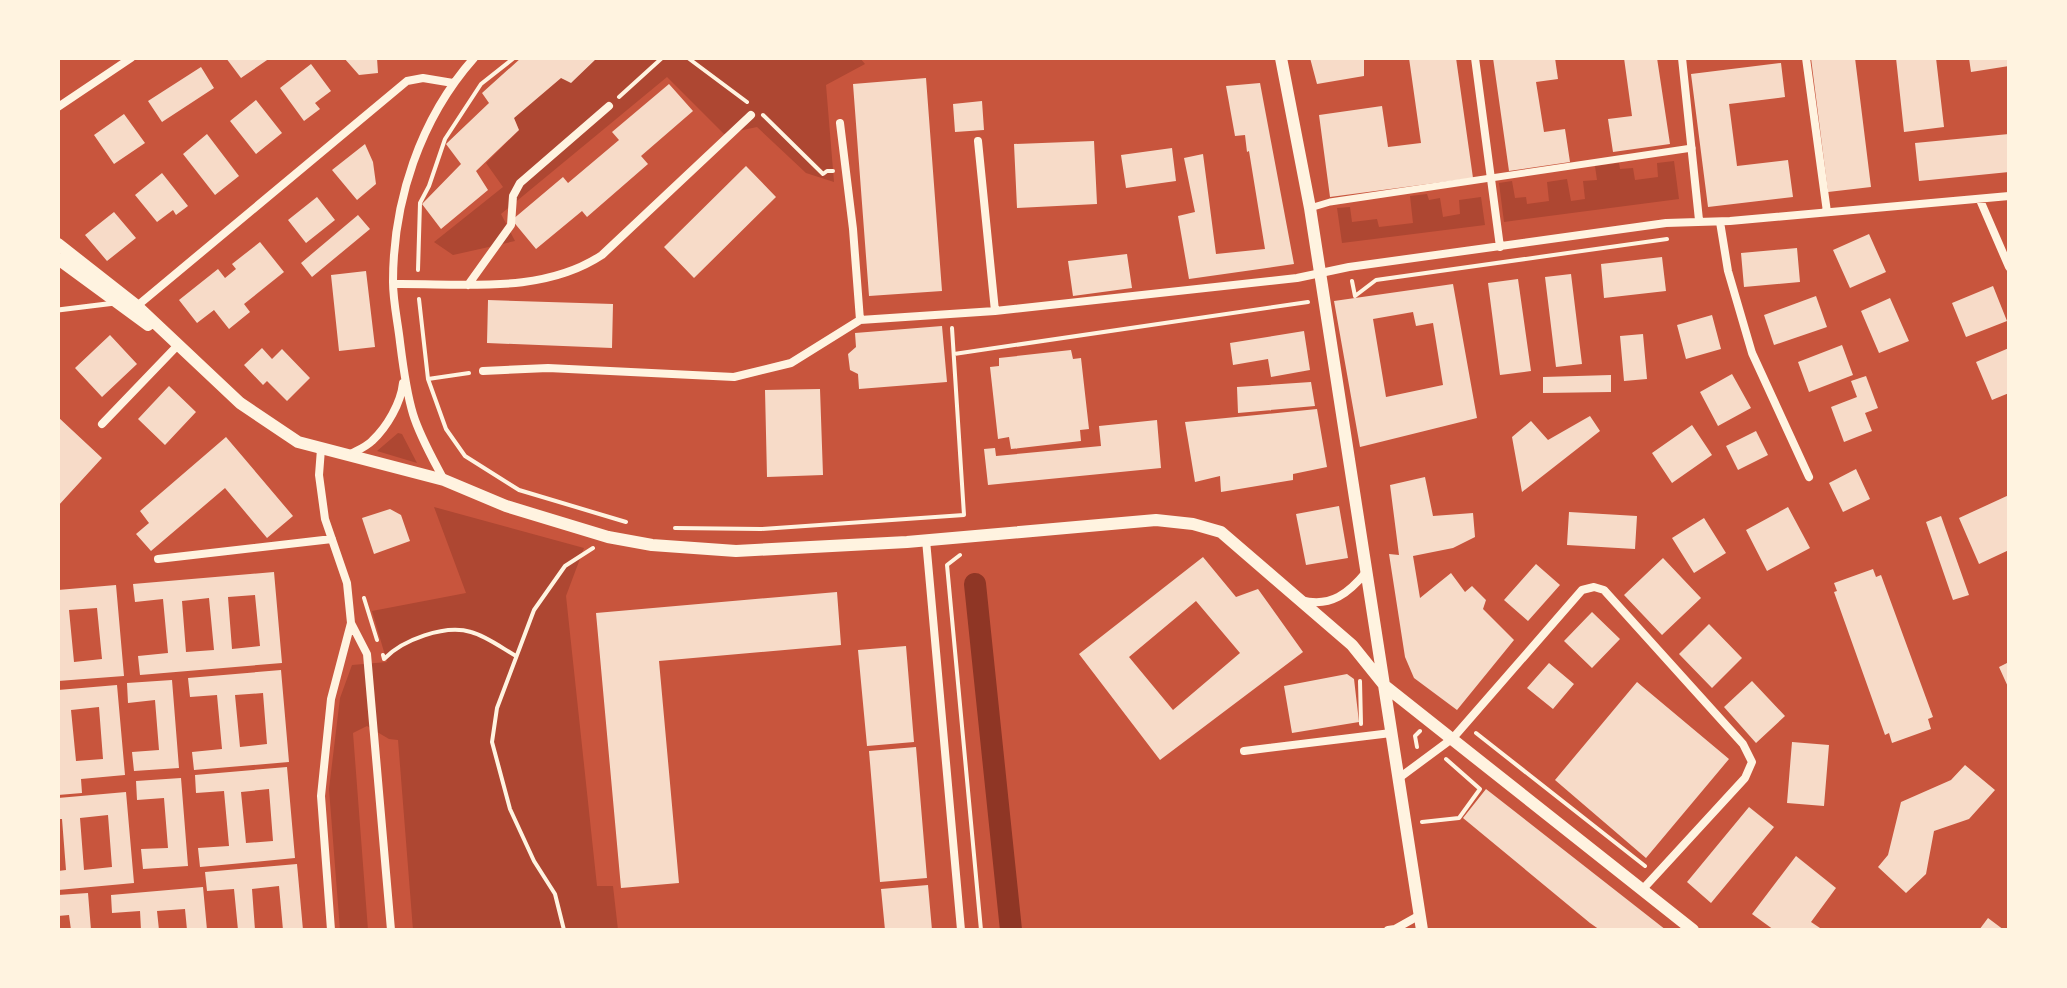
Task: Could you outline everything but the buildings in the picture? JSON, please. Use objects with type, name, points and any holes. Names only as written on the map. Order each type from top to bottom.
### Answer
[{"type":"street","points":[[58,107],[131,58]]},
{"type":"street","points":[[444,480],[414,416],[404,374],[393,284],[397,222],[419,146],[453,83],[474,58]]},
{"type":"street","points":[[1281,58],[1310,208],[1422,930]]},
{"type":"street","points":[[1475,58],[1500,247]]},
{"type":"street","points":[[1682,58],[1699,220]]},
{"type":"street","points":[[1806,58],[1827,212]]},
{"type":"street","points":[[137,306],[407,81],[423,78],[453,83]]},
{"type":"street","points":[[468,285],[511,225],[513,196],[520,183],[609,106]]},
{"type":"street","points":[[393,284],[506,284],[556,276],[582,268],[602,255],[751,115]]},
{"type":"street","points":[[840,123],[860,320]]},
{"type":"street","points":[[978,141],[995,311]]},
{"type":"street","points":[[1310,208],[1330,202],[1692,148]]},
{"type":"street","points":[[483,371],[548,368],[734,377],[791,363],[860,320],[995,311],[1320,273],[1699,220],[1720,222],[2009,196]]},
{"type":"street","points":[[1980,200],[2009,267]]},
{"type":"street","points":[[1720,222],[1728,271],[1752,353],[1809,477]]},
{"type":"street","points":[[58,244],[137,306],[240,403],[298,442],[444,480],[506,506],[608,537],[668,547],[736,551],[926,540],[1156,520],[1193,524],[1221,532],[1352,645],[1385,686],[1693,930]]},
{"type":"street","points":[[58,259],[177,346]]},
{"type":"street","points":[[102,424],[177,346]]},
{"type":"street","points":[[347,456],[372,441],[386,423],[401,397],[404,374]]},
{"type":"street","points":[[321,449],[319,479],[325,519],[347,583],[351,623],[331,699],[321,796],[331,930]]},
{"type":"street","points":[[158,559],[332,539]]},
{"type":"street","points":[[926,540],[961,930]]},
{"type":"street","points":[[1301,599],[1311,602],[1338,600],[1367,570]]},
{"type":"street","points":[[1399,778],[1453,738],[1582,590],[1594,587],[1604,590],[1743,744],[1752,762],[1745,778],[1642,890]]},
{"type":"street","points":[[351,623],[367,654],[391,930]]},
{"type":"street","points":[[1244,751],[1391,733]]},
{"type":"street","points":[[1388,930],[1420,915]]},
{"type":"lane","points":[[58,310],[116,303]]},
{"type":"path","points":[[514,58],[481,84],[445,139],[420,203],[417,283],[428,379],[446,429],[465,456],[519,490],[630,523]]},
{"type":"path","points":[[609,106],[662,58]]},
{"type":"path","points":[[688,58],[769,120],[823,174],[833,171],[839,178]]},
{"type":"path","points":[[1349,267],[1355,296],[1376,280],[1676,238]]},
{"type":"path","points":[[954,354],[1324,300]]},
{"type":"path","points":[[952,314],[964,537],[962,553],[947,565],[981,930]]},
{"type":"path","points":[[428,379],[483,371]]},
{"type":"path","points":[[668,528],[761,529],[964,515]]},
{"type":"path","points":[[564,930],[555,894],[534,861],[510,809],[492,742],[497,708],[534,610],[565,566],[608,537]]},
{"type":"path","points":[[360,585],[384,659],[393,650],[434,632],[470,631],[516,656]]},
{"type":"path","points":[[1421,811],[1422,824],[1459,818],[1480,789],[1441,754],[1428,763],[1419,752],[1415,736],[1430,722]]},
{"type":"path","points":[[1465,723],[1654,874]]},
{"type":"path","points":[[1432,830],[1433,822]]},
{"type":"shaded area","points":[[597,58],[860,58],[865,64],[826,85],[834,182],[806,173],[757,127],[724,134],[667,77],[501,214],[515,241],[453,255],[434,242],[503,187],[486,163],[519,130],[514,118],[561,78],[571,82]]},
{"type":"shaded area","points":[[1674,161],[1679,199],[1504,222],[1499,183],[1512,181],[1515,198],[1526,197],[1527,204],[1549,201],[1547,182],[1567,179],[1571,201],[1585,199],[1583,181],[1597,180],[1595,166],[1619,163],[1620,169],[1633,168],[1635,180],[1658,177],[1657,163]]},
{"type":"shaded area","points":[[1427,194],[1429,200],[1440,198],[1443,217],[1460,214],[1459,200],[1481,197],[1485,225],[1342,243],[1337,208],[1350,207],[1352,222],[1377,219],[1379,227],[1413,223],[1410,196]]},
{"type":"shaded area","points":[[398,433],[402,434],[417,463],[377,451]]},
{"type":"shaded area","points":[[434,507],[584,548],[566,596],[597,886],[613,886],[618,930],[413,930],[398,740],[389,739],[367,726],[353,733],[368,930],[340,930],[329,789],[340,698],[352,665],[387,662],[372,611],[466,593]]},
{"type":"waterway","points":[[975,584],[1011,930]]}]
